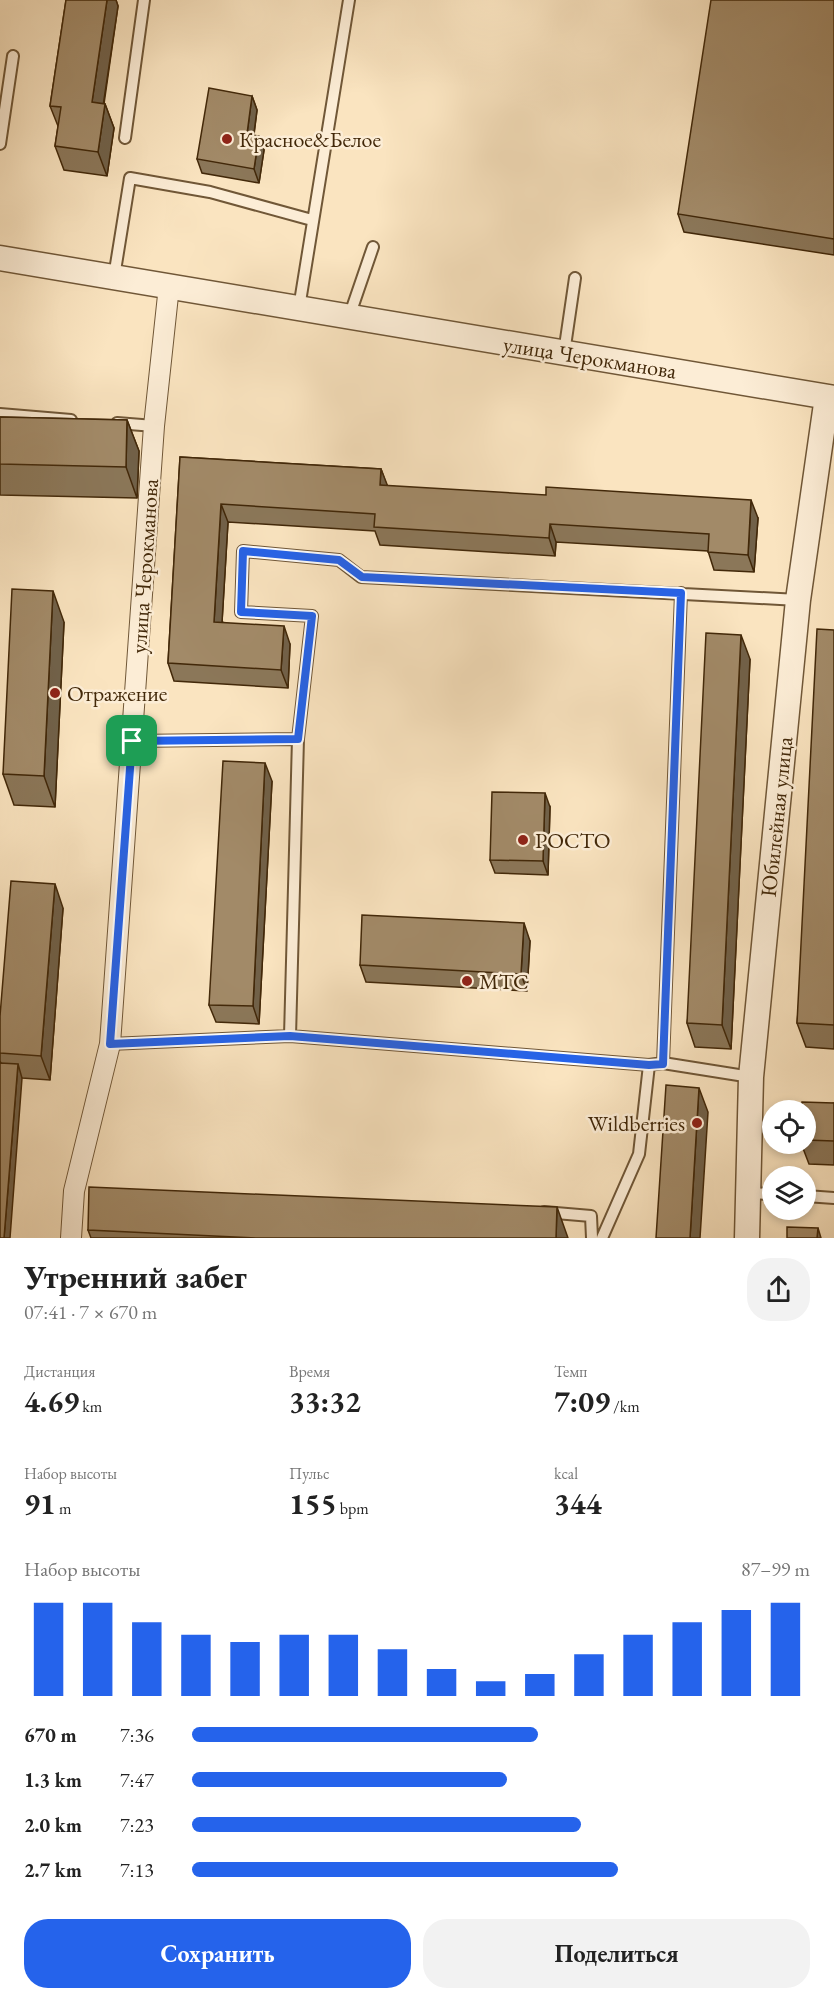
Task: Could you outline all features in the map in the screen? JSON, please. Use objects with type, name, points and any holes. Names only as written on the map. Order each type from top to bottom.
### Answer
[{"type":"street","name":"улица Черокманова","points":[[0,258],[830,397]]},
{"type":"street","name":"улица Черокманова","points":[[71,1238],[110,1044],[154,426],[169,286]]},
{"type":"street","name":"Юбилейная улица","points":[[747,1238],[761,1193],[751,1077],[798,600],[830,397]]},
{"type":"lane","points":[[125,138],[144,0]]},
{"type":"lane","points":[[299,309],[349,0]]},
{"type":"lane","points":[[0,144],[13,56]]},
{"type":"lane","points":[[114,277],[130,178],[210,192],[312,220]]},
{"type":"lane","points":[[349,317],[373,247]]},
{"type":"lane","points":[[564,353],[575,278]]},
{"type":"lane","points":[[0,414],[83,421]]},
{"type":"lane","points":[[106,423],[154,426]]},
{"type":"lane","points":[[290,1036],[298,739],[312,616],[241,612],[243,551],[339,560],[362,577],[798,600]]},
{"type":"lane","points":[[663,1064],[681,593]]},
{"type":"lane","points":[[132,741],[298,739]]},
{"type":"lane","points":[[110,1044],[290,1036],[649,1065],[663,1064],[751,1077]]},
{"type":"lane","points":[[602,1238],[639,1154],[649,1065]]},
{"type":"lane","points":[[816,1197],[834,1198]]},
{"type":"lane","points":[[528,1211],[591,1216],[592,1238]]},
{"type":"building","points":[[66,0],[107,0],[92,102],[105,104],[98,152],[55,146],[61,107],[50,106]]},
{"type":"building","points":[[711,0],[834,0],[834,239],[678,214]]},
{"type":"building","points":[[209,88],[252,96],[247,134],[259,136],[254,169],[197,159]]},
{"type":"building","points":[[0,417],[127,420],[126,467],[0,464]]},
{"type":"building","points":[[180,457],[381,469],[380,485],[546,495],[546,487],[751,500],[748,555],[708,552],[709,534],[550,524],[549,538],[374,527],[375,514],[221,504],[214,622],[284,626],[281,670],[168,663]]},
{"type":"building","points":[[12,589],[53,591],[44,776],[3,774]]},
{"type":"building","points":[[817,629],[834,630],[834,1025],[797,1023]]},
{"type":"building","points":[[706,633],[741,635],[722,1025],[687,1023]]},
{"type":"building","points":[[223,761],[265,763],[253,1006],[209,1005]]},
{"type":"building","name":"РОСТО","points":[[492,792],[545,793],[543,861],[490,860]]},
{"type":"building","points":[[11,881],[55,884],[41,1056],[0,1053],[0,1016]]},
{"type":"building","points":[[362,915],[524,923],[521,974],[360,965]]},
{"type":"building","points":[[0,1063],[18,1064],[4,1238],[0,1238]]},
{"type":"building","points":[[666,1085],[699,1088],[690,1238],[656,1238]]},
{"type":"building","points":[[816,1102],[834,1103],[834,1141],[816,1140]]},
{"type":"building","points":[[89,1187],[557,1207],[556,1238],[256,1238],[88,1230]]},
{"type":"building","points":[[787,1227],[818,1228],[817,1238],[787,1238]]},
{"type":"place","name":"Красное&Белое","points":[[227,139]]},
{"type":"place","name":"Отражение","points":[[55,693]]},
{"type":"place","name":"РОСТО","points":[[523,840]]},
{"type":"place","name":"МТС","points":[[467,981]]},
{"type":"place","name":"Wildberries","points":[[697,1123]]},
{"type":"route","points":[[243,551],[339,560],[362,577],[681,593],[663,1064],[649,1065],[290,1036],[110,1044],[132,741],[298,739],[312,616],[241,612],[243,551]]}]
